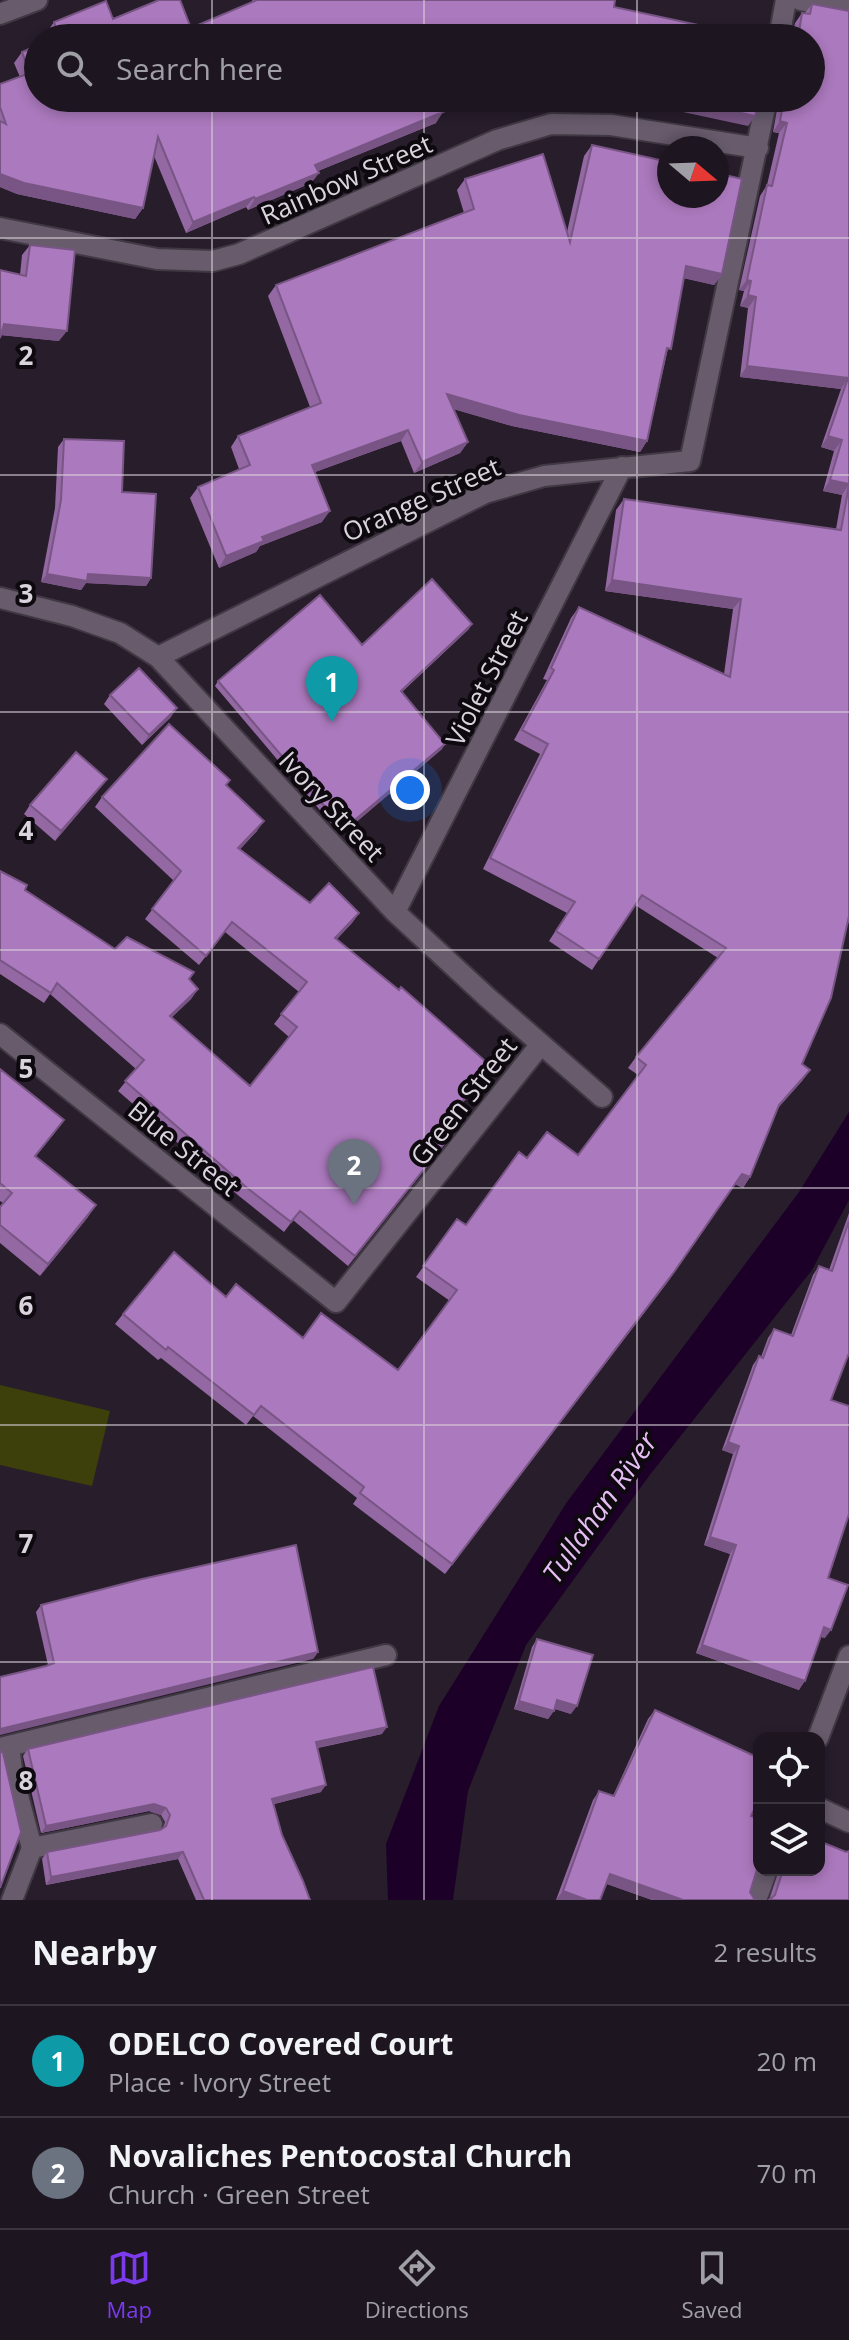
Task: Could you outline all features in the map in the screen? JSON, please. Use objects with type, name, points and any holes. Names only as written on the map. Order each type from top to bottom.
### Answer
[{"type":"street","points":[[0,14],[37,0]]},
{"type":"street","points":[[782,24],[786,0]]},
{"type":"street","points":[[800,0],[849,10]]},
{"type":"street","name":"Orange Street","points":[[158,657],[485,493],[544,476],[690,461],[764,112]]},
{"type":"street","name":"Rainbow Street","points":[[0,228],[157,259],[213,261],[239,254],[497,140],[551,124],[611,125],[758,148]]},
{"type":"street","name":"Violet Street","points":[[395,912],[622,467]]},
{"type":"street","name":"Ivory Street","points":[[0,598],[72,616],[120,633],[158,657],[395,912],[602,1097]]},
{"type":"street","name":"Blue Street","points":[[0,1034],[336,1302]]},
{"type":"street","name":"Green Street","points":[[336,1302],[541,1044]]},
{"type":"street","points":[[12,1900],[32,1848],[5,1747],[386,1655]]},
{"type":"street","points":[[820,1732],[849,1656]]},
{"type":"street","points":[[825,1811],[849,1822]]},
{"type":"street","points":[[32,1848],[152,1824]]},
{"type":"street","points":[[756,1900],[765,1876]]},
{"type":"shaded area","points":[[0,1385],[110,1411],[92,1486],[0,1465]]},
{"type":"water","name":"Tullahan River","points":[[849,1112],[849,1200],[812,1270],[649,1476],[526,1645],[468,1791],[453,1900],[388,1900],[386,1844],[439,1706],[567,1502],[799,1192]]},
{"type":"building","points":[[159,0],[180,0],[189,24],[54,22],[106,1],[113,19]]},
{"type":"building","points":[[257,0],[615,0],[614,7],[694,24],[200,24]]},
{"type":"building","points":[[812,4],[849,11],[849,484],[830,480],[842,440],[828,436],[848,378],[747,366],[756,297],[748,295],[751,281],[747,280],[767,185],[772,186],[787,123],[780,121],[782,112],[825,112],[825,24],[800,24],[802,13],[810,14]]},
{"type":"building","points":[[24,75],[24,112],[443,112],[315,165],[319,173],[193,222],[158,137],[143,208],[24,183],[0,174],[0,121],[6,124],[0,107],[0,84]]},
{"type":"building","points":[[592,145],[657,159],[657,208],[729,208],[729,176],[742,179],[722,274],[686,266],[671,349],[667,348],[647,441],[519,415],[447,394],[468,442],[422,462],[408,430],[312,465],[330,511],[262,537],[264,541],[226,556],[198,487],[250,465],[238,436],[321,403],[276,285],[474,209],[465,179],[543,154],[570,242]]},
{"type":"building","points":[[30,245],[75,250],[67,331],[4,324],[0,338],[0,270],[26,276]]},
{"type":"building","points":[[64,439],[124,441],[122,492],[156,494],[151,578],[88,574],[87,581],[47,574],[61,500]]},
{"type":"building","points":[[849,485],[849,916],[831,998],[802,1064],[810,1070],[779,1105],[750,1177],[742,1174],[674,1272],[452,1564],[360,1493],[364,1487],[261,1406],[254,1415],[123,1314],[174,1252],[226,1297],[236,1284],[303,1338],[321,1313],[398,1370],[457,1290],[423,1266],[457,1219],[466,1225],[519,1152],[527,1158],[547,1132],[578,1155],[646,1065],[636,1057],[726,948],[642,895],[599,959],[556,931],[575,902],[490,858],[548,744],[522,730],[554,670],[551,668],[579,607],[730,677],[741,599],[612,580],[624,499],[841,530]]},
{"type":"building","points":[[432,579],[472,624],[401,691],[445,744],[344,829],[218,681],[320,595],[362,645]]},
{"type":"building","points":[[139,668],[177,708],[149,735],[110,695]]},
{"type":"building","points":[[169,724],[230,780],[226,785],[264,821],[238,848],[310,903],[329,883],[359,913],[335,938],[399,990],[401,987],[492,1067],[440,1127],[451,1135],[355,1256],[300,1211],[291,1222],[246,1187],[125,1081],[144,1060],[57,983],[51,993],[0,960],[0,871],[27,885],[25,890],[115,949],[127,937],[194,972],[189,979],[198,989],[170,1016],[250,1086],[297,1027],[281,1014],[307,982],[232,922],[206,956],[152,909],[181,871],[102,797]]},
{"type":"building","points":[[76,752],[107,779],[61,831],[30,805]]},
{"type":"building","points":[[0,1069],[64,1120],[35,1156],[96,1205],[48,1264],[0,1225],[0,1207],[12,1193],[0,1183]]},
{"type":"building","points":[[849,1221],[849,1353],[831,1400],[849,1406],[849,1514],[828,1578],[848,1585],[831,1630],[824,1627],[805,1681],[702,1645],[736,1545],[710,1537],[739,1446],[728,1442],[759,1356],[763,1358],[774,1329],[793,1336],[819,1266],[832,1271]]},
{"type":"building","points":[[296,1545],[318,1652],[0,1729],[0,1677],[54,1663],[41,1605]]},
{"type":"building","points":[[537,1639],[593,1655],[577,1706],[557,1700],[554,1711],[519,1701]]},
{"type":"building","points":[[373,1667],[387,1727],[316,1742],[326,1785],[272,1799],[282,1835],[310,1900],[204,1900],[183,1852],[51,1877],[47,1852],[160,1830],[166,1826],[170,1815],[166,1808],[154,1804],[46,1826],[28,1749]]},
{"type":"building","points":[[655,1710],[753,1755],[751,1816],[755,1876],[750,1892],[755,1900],[683,1900],[610,1874],[600,1900],[587,1900],[563,1891],[599,1791],[614,1796]]},
{"type":"building","points":[[0,1751],[3,1753],[21,1832],[0,1888]]},
{"type":"building","points":[[825,1843],[849,1851],[849,1900],[769,1900],[775,1895],[781,1876],[825,1876]]},
{"type":"place","name":"ODELCO Covered Court","points":[[332,722]]},
{"type":"place","name":"Novaliches Pentocostal Church","points":[[354,1205]]}]
